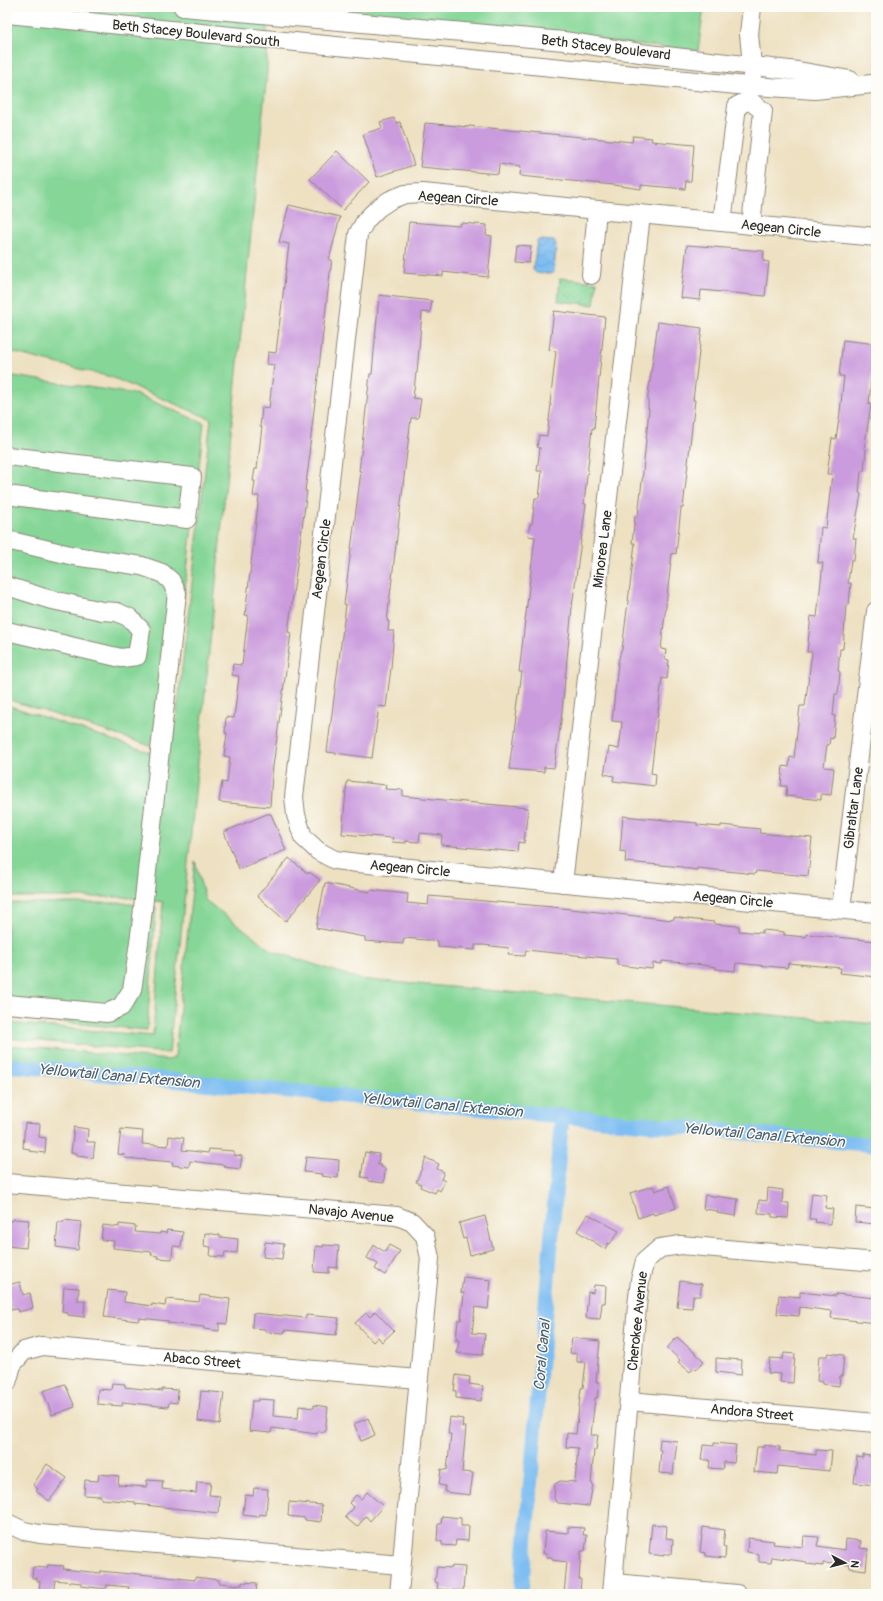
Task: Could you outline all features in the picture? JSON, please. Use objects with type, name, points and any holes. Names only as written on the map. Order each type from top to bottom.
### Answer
[{"type":"street","name":"Beth Stacey Boulevard South","points":[[183,7],[339,14]]},
{"type":"street","points":[[751,225],[763,111],[750,93],[752,65],[749,34],[752,7]]},
{"type":"street","name":"Beth Stacey Boulevard South","points":[[7,14],[337,47]]},
{"type":"street","points":[[337,47],[339,14]]},
{"type":"street","name":"Beth Stacey Boulevard","points":[[339,14],[564,41],[640,53],[798,71],[874,84]]},
{"type":"street","name":"Beth Stacey Boulevard","points":[[337,47],[710,83],[750,93],[815,90],[874,84]]},
{"type":"street","points":[[722,222],[737,106],[750,93]]},
{"type":"street","name":"Aegean Circle","points":[[876,237],[423,193],[405,194],[390,200],[378,208],[366,220],[358,234],[294,797],[296,815],[303,837],[318,851],[335,860],[876,913]]},
{"type":"street","points":[[590,275],[597,210]]},
{"type":"street","name":"Minorea Lane","points":[[563,883],[641,214]]},
{"type":"street","points":[[7,456],[192,476],[188,519],[7,495]]},
{"type":"street","points":[[7,540],[74,556],[142,566],[162,573],[171,581],[177,593],[142,919],[132,990],[121,1007],[107,1013],[7,1004]]},
{"type":"street","points":[[7,586],[48,599],[102,611],[117,612],[130,618],[140,630],[137,656],[121,658],[7,631]]},
{"type":"street","name":"Gibraltar Lane","points":[[841,909],[876,611]]},
{"type":"street","name":"Navajo Avenue","points":[[7,1183],[397,1216],[412,1222],[425,1236],[430,1258],[399,1594]]},
{"type":"street","name":"Cherokee Avenue","points":[[613,1589],[640,1280],[644,1261],[660,1248],[680,1245],[876,1262]]},
{"type":"street","name":"Abaco Street","points":[[7,1383],[12,1365],[24,1351],[42,1346],[418,1379]]},
{"type":"street","name":"Andora Street","points":[[629,1402],[876,1423]]},
{"type":"street","points":[[7,1523],[24,1531],[40,1534],[401,1565]]},
{"type":"street","points":[[613,1589],[737,1594]]},
{"type":"green space","points":[[7,7],[319,7],[318,19],[267,15],[267,72],[169,1053],[7,1038],[7,1023],[153,1036],[163,902],[123,897],[7,897],[7,705],[152,753],[174,738],[211,419],[111,377],[7,351]]},
{"type":"green space","points":[[348,7],[704,7],[698,51],[347,14]]},
{"type":"green space","points":[[560,278],[597,282],[594,305],[558,301]]},
{"type":"green space","points":[[7,375],[135,394],[204,423],[168,735],[151,746],[7,699]]},
{"type":"green space","points":[[195,861],[205,900],[273,951],[359,979],[876,1024],[876,1150],[7,1071],[7,1045],[168,1060],[175,1056]]},
{"type":"green space","points":[[7,903],[123,903],[156,907],[147,1030],[7,1017]]},
{"type":"water","points":[[537,241],[554,241],[556,244],[554,272],[551,274],[536,273],[533,270]]},
{"type":"building","points":[[394,118],[396,123],[400,122],[414,165],[377,177],[363,134],[382,128],[380,122]]},
{"type":"building","points":[[425,123],[632,142],[633,136],[652,138],[651,141],[694,145],[691,181],[686,181],[685,189],[641,185],[641,189],[519,176],[520,167],[499,164],[498,174],[420,167]]},
{"type":"building","points":[[337,151],[369,182],[343,210],[310,179]]},
{"type":"building","points":[[289,205],[340,217],[329,260],[332,260],[309,453],[305,491],[307,491],[288,632],[291,633],[272,774],[270,807],[219,802],[222,782],[227,783],[230,757],[224,756],[227,733],[225,733],[226,717],[234,718],[239,676],[232,675],[233,664],[242,665],[248,615],[245,615],[259,496],[253,496],[255,481],[253,481],[255,469],[257,469],[262,427],[260,427],[262,407],[269,408],[274,365],[267,364],[268,352],[276,353],[289,244],[279,242]]},
{"type":"building","points":[[409,222],[460,226],[461,223],[487,225],[486,235],[492,236],[488,277],[443,272],[443,276],[404,273]]},
{"type":"building","points":[[516,245],[531,246],[529,263],[514,262]]},
{"type":"building","points":[[687,245],[764,251],[763,261],[769,262],[765,296],[701,290],[700,300],[681,298]]},
{"type":"building","points":[[379,295],[432,301],[430,313],[422,312],[417,373],[413,398],[421,399],[418,418],[411,418],[387,621],[389,621],[388,631],[394,631],[391,668],[386,707],[379,706],[372,758],[327,752],[346,605],[344,604],[361,471],[359,471],[370,374],[372,374]]},
{"type":"building","points":[[554,311],[605,317],[594,429],[592,428],[584,504],[586,504],[572,607],[561,721],[554,768],[544,767],[544,772],[509,769],[522,672],[519,672],[535,537],[528,536],[530,524],[532,524],[535,498],[539,498],[542,471],[537,471],[540,448],[537,447],[539,435],[547,436],[551,404],[556,351],[549,350]]},
{"type":"building","points":[[658,322],[702,328],[693,400],[695,400],[683,508],[681,508],[676,554],[672,553],[661,649],[666,650],[665,659],[669,660],[667,679],[662,678],[651,773],[656,774],[655,786],[613,781],[614,776],[604,774],[609,747],[619,749],[621,733],[622,722],[612,721],[618,663],[622,650],[635,543],[632,543],[635,516],[638,516],[649,409],[648,395]]},
{"type":"building","points":[[843,340],[876,344],[876,373],[873,373],[871,379],[869,404],[871,405],[864,449],[866,449],[864,471],[861,471],[859,493],[861,494],[853,538],[856,538],[854,560],[851,560],[848,583],[851,583],[849,605],[846,605],[843,649],[840,649],[838,694],[835,694],[833,739],[830,738],[829,745],[827,745],[824,767],[834,768],[831,795],[821,794],[821,800],[786,796],[787,786],[781,786],[783,766],[789,767],[790,757],[794,758],[800,706],[805,706],[812,652],[807,652],[811,616],[817,617],[823,563],[818,563],[821,527],[826,528],[832,474],[827,474],[832,438],[836,439],[844,376],[839,376]]},
{"type":"building","points":[[347,781],[386,785],[385,789],[403,790],[403,796],[528,808],[524,843],[519,842],[518,852],[441,845],[442,835],[420,833],[419,842],[406,841],[406,843],[392,842],[393,838],[342,834]]},
{"type":"building","points":[[267,814],[271,814],[286,850],[239,869],[224,832]]},
{"type":"building","points":[[623,816],[697,823],[697,825],[721,827],[721,825],[760,829],[759,833],[812,838],[808,876],[756,871],[755,874],[697,868],[697,870],[683,867],[625,862],[626,852],[620,851]]},
{"type":"building","points":[[289,858],[308,874],[309,872],[320,880],[286,921],[257,896]]},
{"type":"building","points":[[325,883],[370,892],[370,890],[408,894],[407,903],[428,905],[429,896],[673,920],[674,917],[714,922],[714,924],[739,926],[739,931],[762,933],[762,930],[784,932],[784,935],[806,937],[806,934],[876,941],[876,977],[840,973],[841,968],[788,963],[787,968],[736,963],[735,971],[716,969],[716,967],[696,964],[662,961],[662,964],[653,963],[652,969],[617,965],[617,959],[526,950],[525,956],[508,955],[509,948],[483,945],[475,945],[475,950],[438,947],[438,941],[404,938],[403,944],[365,941],[365,937],[316,928]]},
{"type":"building","points":[[25,1123],[40,1124],[39,1137],[46,1138],[45,1153],[29,1151],[29,1149],[23,1148]]},
{"type":"building","points":[[74,1127],[88,1129],[87,1142],[95,1142],[93,1158],[77,1156],[77,1153],[71,1153]]},
{"type":"building","points":[[121,1129],[143,1131],[142,1144],[168,1146],[169,1136],[184,1138],[182,1150],[208,1153],[209,1149],[234,1151],[234,1155],[242,1156],[240,1169],[224,1167],[225,1165],[190,1161],[189,1167],[172,1165],[173,1162],[124,1158],[125,1155],[118,1154]]},
{"type":"building","points":[[365,1152],[379,1154],[378,1165],[385,1168],[384,1183],[368,1181],[368,1178],[361,1177]]},
{"type":"building","points":[[306,1157],[339,1160],[338,1178],[304,1172]]},
{"type":"building","points":[[426,1158],[439,1164],[437,1169],[444,1172],[441,1179],[445,1181],[440,1191],[437,1189],[435,1193],[420,1187],[421,1184],[416,1182]]},
{"type":"building","points":[[653,1186],[655,1191],[669,1186],[676,1208],[638,1218],[630,1193]]},
{"type":"building","points":[[768,1188],[783,1190],[782,1203],[789,1203],[788,1218],[772,1217],[772,1214],[758,1213],[759,1200],[767,1201]]},
{"type":"building","points":[[812,1193],[827,1195],[825,1208],[833,1209],[831,1224],[815,1222],[816,1219],[809,1219]]},
{"type":"building","points":[[705,1195],[738,1199],[736,1216],[703,1209]]},
{"type":"building","points":[[856,1207],[876,1209],[876,1224],[855,1222]]},
{"type":"building","points":[[588,1214],[619,1231],[610,1244],[608,1243],[605,1249],[577,1231]]},
{"type":"building","points":[[485,1216],[493,1249],[470,1255],[466,1238],[463,1239],[459,1223]]},
{"type":"building","points":[[13,1219],[29,1220],[26,1248],[7,1246],[7,1220],[13,1221]]},
{"type":"building","points":[[65,1220],[81,1222],[78,1250],[56,1247],[58,1222],[64,1222]]},
{"type":"building","points":[[119,1224],[136,1226],[135,1232],[160,1234],[160,1232],[166,1233],[167,1230],[183,1232],[181,1247],[173,1246],[172,1259],[157,1258],[158,1256],[151,1255],[152,1252],[113,1248],[114,1241],[101,1240],[103,1225],[119,1227]]},
{"type":"building","points":[[205,1233],[220,1235],[220,1237],[238,1239],[237,1253],[225,1252],[224,1257],[210,1256],[211,1247],[204,1246]]},
{"type":"building","points":[[265,1242],[284,1244],[282,1259],[263,1257]]},
{"type":"building","points":[[323,1245],[339,1246],[337,1268],[329,1267],[329,1273],[314,1272],[316,1246],[323,1247]]},
{"type":"building","points":[[374,1245],[385,1252],[389,1245],[400,1251],[385,1275],[375,1269],[378,1264],[367,1258]]},
{"type":"building","points":[[463,1277],[491,1280],[488,1309],[475,1307],[472,1333],[485,1334],[483,1355],[457,1353],[459,1340],[456,1340],[458,1320],[461,1320],[464,1293],[461,1293]]},
{"type":"building","points":[[680,1281],[702,1284],[700,1296],[693,1296],[692,1308],[677,1307]]},
{"type":"building","points":[[20,1282],[23,1295],[30,1293],[33,1308],[18,1312],[17,1309],[11,1310],[7,1285]]},
{"type":"building","points":[[594,1285],[606,1286],[605,1303],[602,1303],[600,1319],[586,1318],[588,1292],[593,1293]]},
{"type":"building","points":[[64,1287],[79,1288],[78,1301],[85,1301],[84,1317],[68,1315],[68,1313],[62,1312]]},
{"type":"building","points":[[108,1290],[125,1292],[124,1302],[152,1306],[152,1304],[165,1306],[166,1299],[199,1302],[200,1295],[230,1299],[227,1324],[219,1323],[219,1331],[204,1329],[204,1327],[168,1323],[168,1321],[139,1318],[138,1321],[104,1317]]},
{"type":"building","points":[[800,1292],[876,1298],[876,1323],[831,1318],[832,1311],[800,1307],[799,1316],[777,1314],[779,1295],[800,1297]]},
{"type":"building","points":[[375,1311],[394,1331],[382,1342],[378,1337],[373,1342],[355,1323],[366,1313],[370,1317]]},
{"type":"building","points":[[253,1313],[306,1318],[306,1315],[339,1318],[336,1335],[285,1330],[284,1333],[265,1332],[265,1329],[252,1328]]},
{"type":"building","points":[[677,1337],[704,1361],[696,1370],[694,1368],[690,1372],[678,1362],[680,1360],[667,1348]]},
{"type":"building","points":[[572,1338],[600,1341],[596,1382],[599,1382],[597,1398],[595,1398],[591,1435],[598,1435],[596,1450],[594,1450],[591,1483],[593,1484],[589,1506],[558,1503],[554,1499],[555,1484],[560,1481],[575,1482],[578,1448],[566,1447],[567,1433],[576,1434],[581,1388],[583,1388],[586,1362],[577,1362],[577,1354],[570,1353]]},
{"type":"building","points":[[784,1353],[795,1354],[793,1383],[780,1382],[781,1374],[768,1373],[770,1358],[783,1359]]},
{"type":"building","points":[[828,1353],[844,1355],[842,1376],[840,1376],[839,1386],[823,1384],[823,1382],[817,1381],[819,1356],[827,1356]]},
{"type":"building","points":[[716,1358],[742,1360],[741,1375],[716,1372]]},
{"type":"building","points":[[456,1375],[470,1377],[469,1384],[483,1386],[481,1401],[456,1398],[456,1391],[454,1391]]},
{"type":"building","points":[[112,1383],[125,1384],[125,1387],[162,1391],[162,1389],[178,1390],[177,1403],[169,1402],[168,1407],[123,1402],[122,1406],[97,1404],[98,1389],[111,1390]]},
{"type":"building","points":[[65,1384],[75,1407],[52,1415],[43,1391]]},
{"type":"building","points":[[201,1391],[224,1393],[220,1424],[198,1421]]},
{"type":"building","points":[[258,1399],[274,1400],[273,1416],[298,1418],[299,1406],[314,1408],[314,1405],[328,1407],[325,1432],[317,1431],[317,1434],[272,1428],[271,1433],[249,1431],[252,1401],[258,1401]]},
{"type":"building","points":[[450,1417],[463,1419],[462,1427],[466,1427],[462,1472],[473,1473],[470,1495],[445,1492],[445,1486],[439,1485],[441,1469],[447,1470],[451,1434],[448,1434]]},
{"type":"building","points":[[368,1418],[375,1435],[361,1441],[354,1424]]},
{"type":"building","points":[[660,1439],[677,1441],[673,1474],[659,1473],[661,1450],[659,1450]]},
{"type":"building","points":[[714,1443],[736,1445],[734,1463],[724,1462],[723,1469],[709,1468],[710,1460],[701,1460],[703,1445],[714,1446]]},
{"type":"building","points":[[764,1445],[780,1447],[779,1451],[816,1455],[816,1450],[832,1451],[830,1471],[778,1466],[777,1474],[754,1472],[757,1447],[764,1447]]},
{"type":"building","points":[[863,1455],[876,1457],[876,1485],[854,1483],[857,1457],[863,1458]]},
{"type":"building","points":[[47,1464],[67,1478],[49,1501],[36,1491],[38,1489],[33,1485]]},
{"type":"building","points":[[99,1474],[119,1476],[118,1485],[146,1487],[147,1480],[163,1481],[162,1489],[196,1493],[197,1482],[211,1483],[209,1495],[220,1496],[219,1513],[135,1504],[135,1502],[101,1499],[101,1496],[84,1495],[85,1480],[98,1481]]},
{"type":"building","points":[[254,1488],[268,1489],[266,1515],[259,1514],[259,1517],[243,1515],[245,1495],[253,1496]]},
{"type":"building","points":[[367,1492],[383,1506],[370,1521],[366,1516],[357,1527],[345,1517],[354,1508],[349,1503],[356,1495],[361,1499]]},
{"type":"building","points":[[289,1502],[322,1505],[321,1522],[288,1516]]},
{"type":"building","points":[[442,1516],[461,1518],[461,1526],[469,1526],[468,1541],[456,1540],[455,1546],[442,1545],[442,1541],[437,1541],[438,1524],[441,1524]]},
{"type":"building","points":[[652,1524],[667,1526],[666,1538],[673,1539],[672,1554],[664,1554],[664,1556],[649,1554]]},
{"type":"building","points":[[568,1527],[584,1528],[583,1535],[587,1535],[585,1551],[581,1551],[579,1579],[581,1579],[580,1594],[564,1594],[567,1562],[552,1560],[552,1557],[546,1557],[546,1554],[543,1553],[545,1531],[568,1533]]},
{"type":"building","points":[[703,1527],[725,1530],[723,1546],[726,1547],[725,1558],[706,1556],[706,1553],[700,1552]]},
{"type":"building","points":[[804,1536],[819,1537],[817,1546],[845,1550],[846,1539],[861,1541],[860,1548],[868,1549],[866,1570],[850,1568],[850,1565],[823,1563],[823,1566],[772,1557],[771,1563],[759,1562],[759,1554],[747,1552],[748,1538],[774,1541],[773,1544],[803,1547]]},
{"type":"building","points":[[48,1565],[64,1566],[63,1569],[100,1573],[100,1571],[130,1573],[195,1580],[195,1577],[219,1580],[219,1583],[242,1585],[242,1582],[257,1583],[256,1594],[171,1594],[128,1590],[129,1587],[107,1585],[106,1589],[81,1586],[81,1583],[55,1580],[53,1594],[39,1593],[40,1581],[37,1581],[37,1578],[32,1578],[33,1567],[47,1568]]},
{"type":"building","points":[[452,1566],[465,1567],[463,1591],[437,1589],[438,1583],[435,1582],[437,1567],[452,1568]]},
{"type":"waterway","name":"Yellowtail Canal Extension","points":[[7,1065],[876,1145]]},
{"type":"waterway","name":"Coral Canal","points":[[521,1594],[562,1116]]}]
